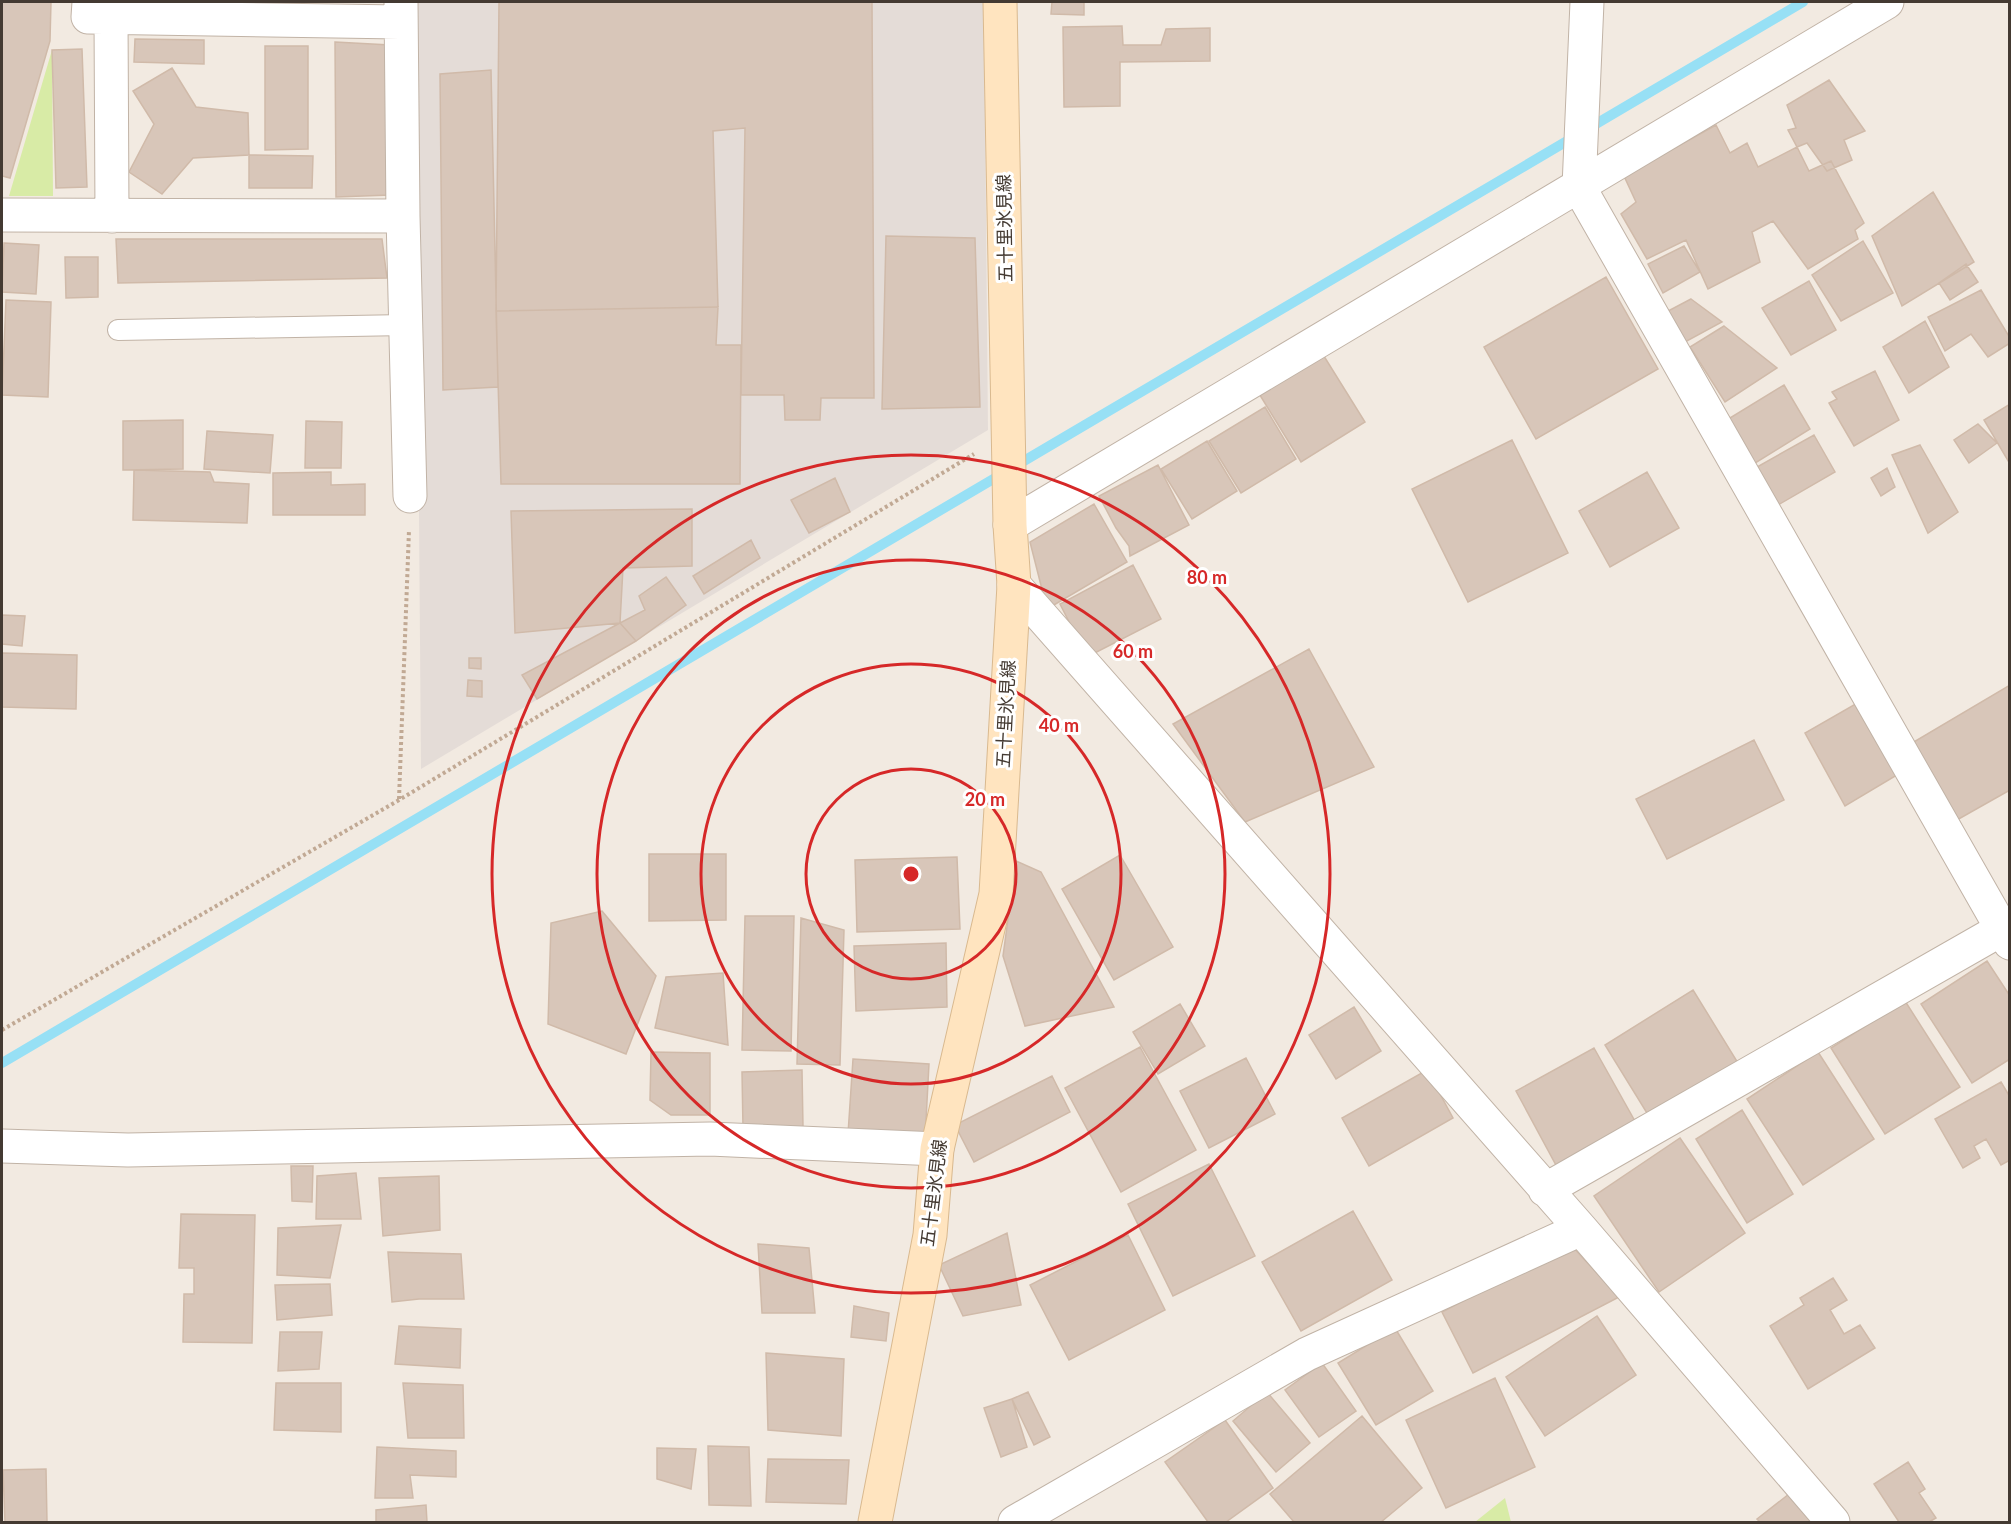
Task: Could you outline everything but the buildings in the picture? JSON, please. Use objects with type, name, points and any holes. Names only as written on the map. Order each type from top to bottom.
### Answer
[{"type":"main road","name":"五十里氷見線","points":[[874,1522],[930,1235],[937,1149],[996,894],[1014,585],[1010,525],[1000,2]]},
{"type":"street","points":[[1545,1190],[2006,936],[1579,187],[1587,2]]},
{"type":"street","points":[[1010,525],[1887,2]]},
{"type":"street","points":[[112,216],[100,9],[400,12],[410,496]]},
{"type":"street","points":[[2,215],[403,216]]},
{"type":"street","points":[[1014,585],[1581,1229],[1833,1522]]},
{"type":"street","points":[[2,1146],[128,1150],[710,1139],[937,1149]]},
{"type":"street","points":[[1015,1522],[1307,1354],[1581,1229]]},
{"type":"lane","points":[[118,330],[406,325]]},
{"type":"path","points":[[2,1030],[399,800],[1009,433]]},
{"type":"path","points":[[399,800],[410,496]]},
{"type":"shaded area","points":[[415,2],[984,2],[988,430],[421,769]]},
{"type":"green space","points":[[52,50],[53,196],[9,196]]},
{"type":"green space","points":[[1505,1498],[1511,1522],[1475,1522]]},
{"type":"waterway","points":[[2,1063],[1803,2]]}]
